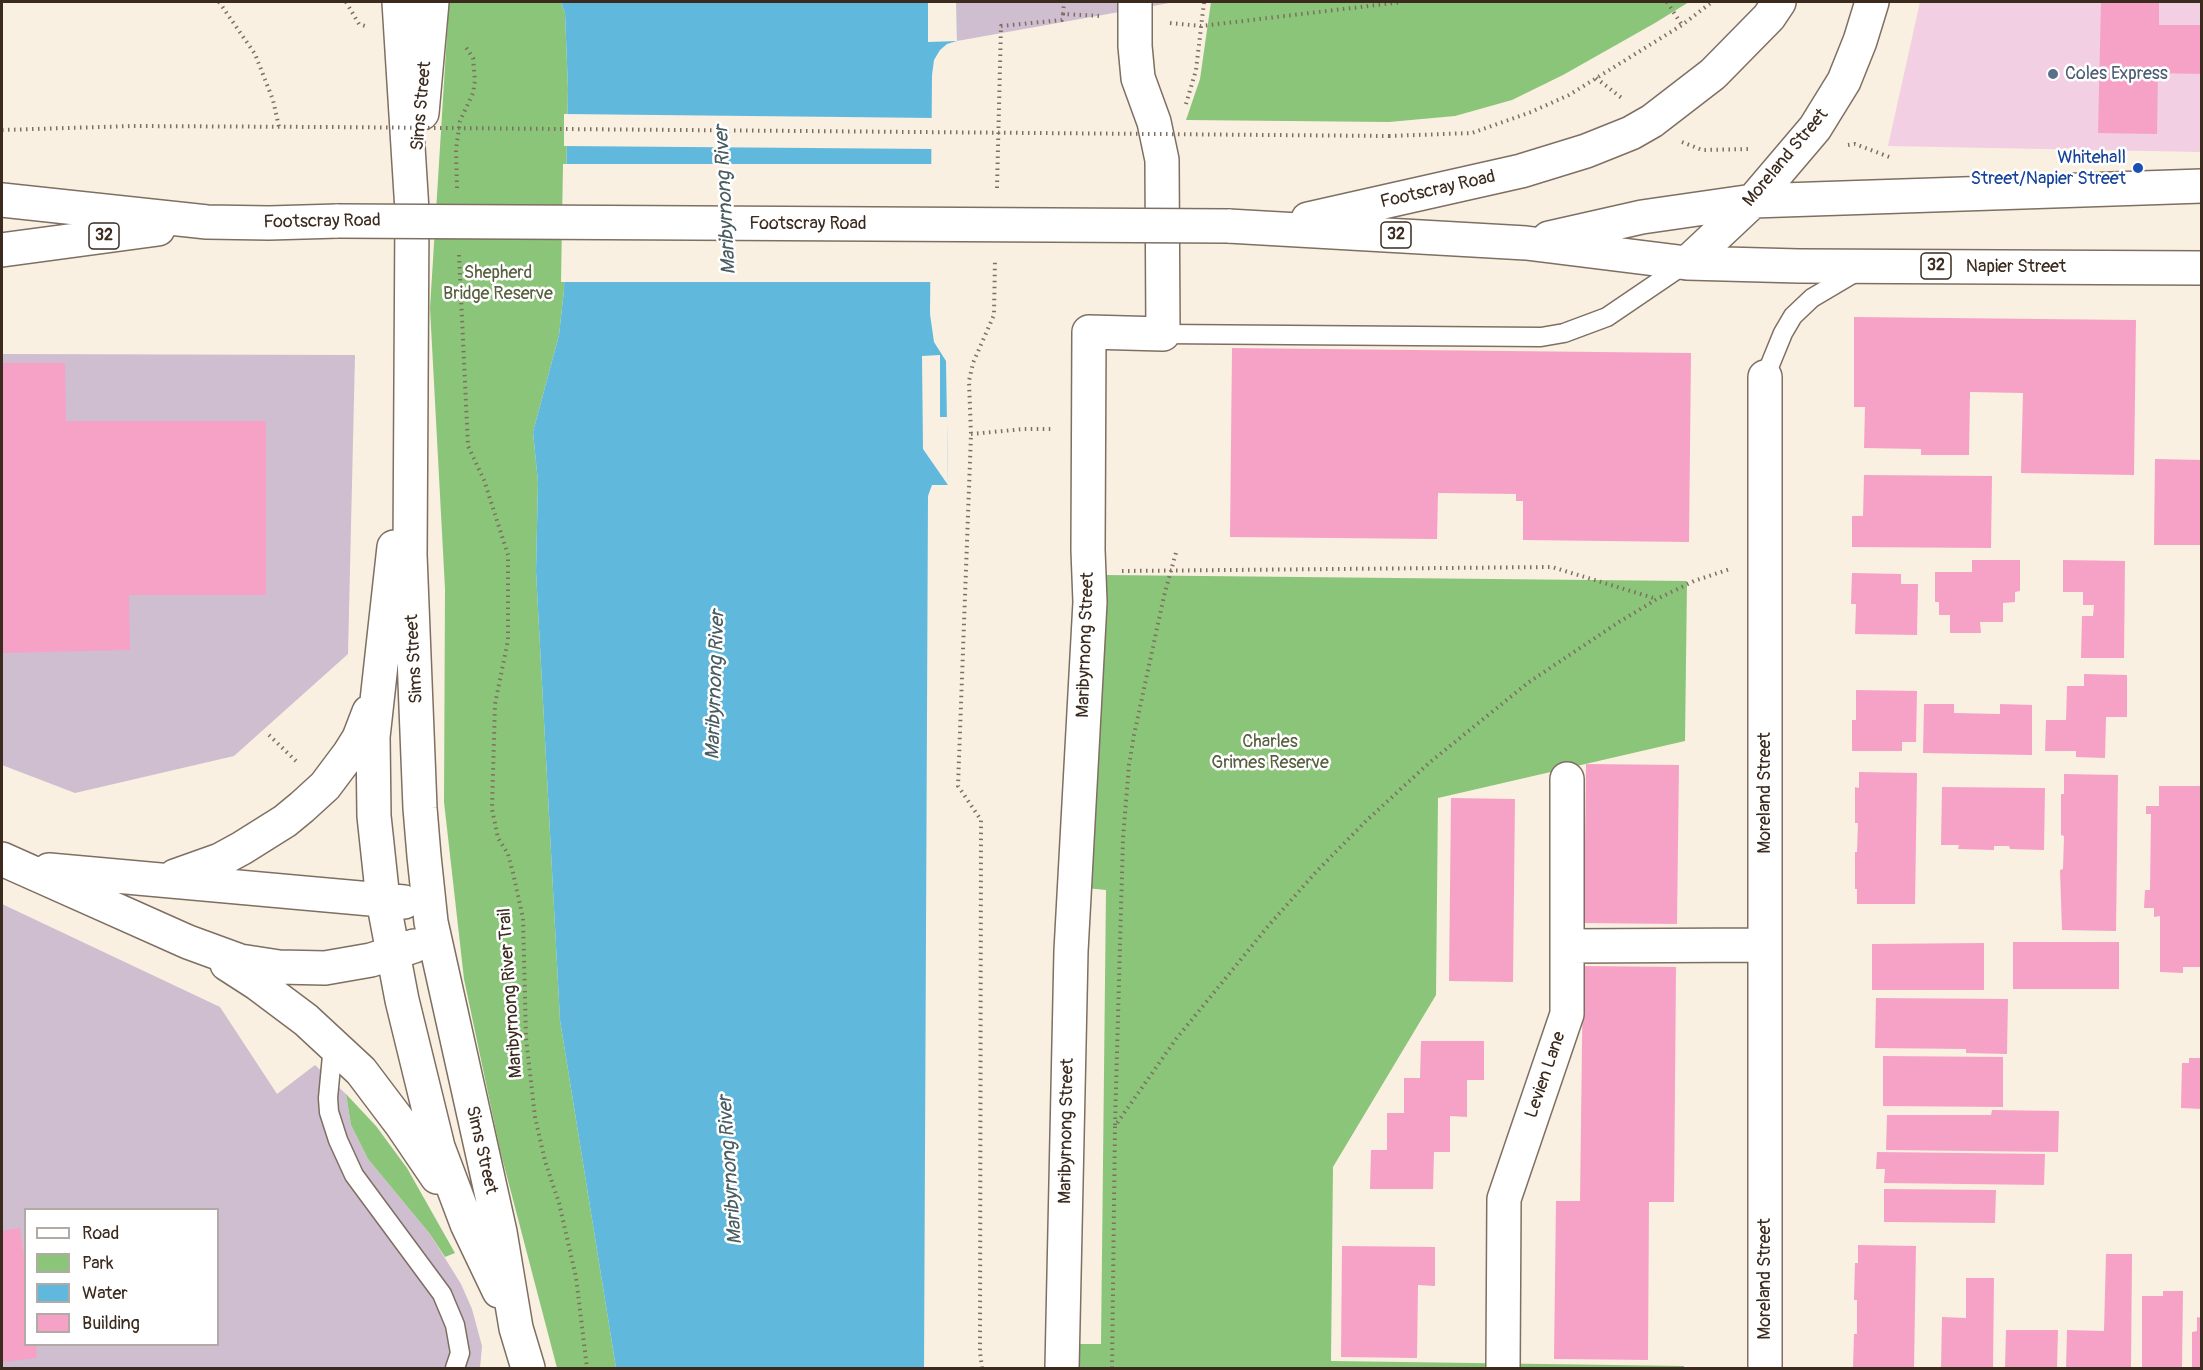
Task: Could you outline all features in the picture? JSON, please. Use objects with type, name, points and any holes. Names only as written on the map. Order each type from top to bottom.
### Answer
[{"type":"street","name":"Sims Street","points":[[399,2],[415,37]]},
{"type":"street","name":"Sims Street","points":[[432,2],[415,37],[412,211],[410,555],[420,808],[429,905],[435,938],[500,1232],[516,1328],[528,1368]]},
{"type":"street","name":"Footscray Road","points":[[1265,228],[1510,174],[1608,143],[1652,121],[1713,74],[1769,17],[1779,2]]},
{"type":"street","name":"Moreland Street","points":[[1687,263],[1753,201],[1800,147],[1832,102],[1852,62],[1872,2]]},
{"type":"street","points":[[1135,10],[1138,78],[1154,122],[1162,160],[1172,334]]},
{"type":"street","name":"32","points":[[1753,201],[2202,186]]},
{"type":"street","name":"Footscray Road","points":[[2,200],[207,222],[1228,226],[1526,243],[1687,263]]},
{"type":"street","name":"Footscray Road","points":[[1526,243],[1642,218],[1753,201]]},
{"type":"street","name":"Footscray Road","points":[[2,250],[207,222]]},
{"type":"street","name":"Napier Street","points":[[1687,263],[2202,268]]},
{"type":"street","name":"Maribyrnong Street","points":[[1062,1368],[1071,951],[1090,602],[1089,332],[1172,334]]},
{"type":"street","name":"Moreland Street","points":[[1765,1368],[1766,377]]},
{"type":"street","name":"Sims Street","points":[[410,413],[377,688],[372,769],[383,900],[392,954],[438,1147],[467,1224],[516,1328]]},
{"type":"street","points":[[158,880],[180,875],[220,860],[266,834],[302,807],[325,786],[349,754],[359,738],[377,688]]},
{"type":"street","name":"Levien Lane","points":[[1503,1368],[1504,1199],[1567,1014],[1567,778]]},
{"type":"street","points":[[13,864],[429,905]]},
{"type":"street","points":[[13,864],[188,942],[240,961],[302,969],[353,964],[392,954],[435,938]]},
{"type":"street","points":[[188,942],[245,974],[306,1020],[361,1071],[428,1163],[467,1224]]},
{"type":"street","points":[[1567,946],[1765,945]]},
{"type":"lane","points":[[1172,334],[1541,337],[1574,330],[1607,317],[1687,263]]},
{"type":"lane","name":"Moreland Street","points":[[1766,377],[1783,333],[1799,310],[1825,289],[1869,266]]},
{"type":"lane","points":[[333,1045],[328,1098],[329,1112],[338,1140],[354,1174],[442,1294],[455,1325],[460,1353],[455,1368]]},
{"type":"path","points":[[219,2],[255,54],[273,100],[279,127]]},
{"type":"path","points":[[345,2],[359,24],[415,37],[456,40],[466,46],[473,58],[476,70],[472,93],[460,121],[456,149],[458,195]]},
{"type":"path","points":[[997,193],[1001,26],[1062,20],[1064,2]]},
{"type":"path","points":[[1184,113],[1196,70],[1204,2]]},
{"type":"path","points":[[1063,14],[1113,16],[1135,10],[1201,26],[1402,2]]},
{"type":"path","points":[[1667,2],[1682,25]]},
{"type":"path","points":[[2,130],[133,126],[1389,136],[1472,133],[1530,112],[1569,94],[1682,25],[1712,2]]},
{"type":"path","points":[[1596,78],[1628,103]]},
{"type":"path","points":[[1162,160],[1178,134],[1181,123]]},
{"type":"path","points":[[1678,139],[1686,145],[1702,150],[1750,149]]},
{"type":"path","name":"Maribyrnong River Trail","points":[[459,252],[468,446],[484,480],[508,555],[508,640],[495,704],[492,809],[498,838],[508,854],[523,918],[526,1038],[535,1117],[545,1161],[559,1203],[576,1277],[587,1368]]},
{"type":"path","points":[[982,1368],[980,1352],[981,820],[958,786],[971,434],[969,381],[973,363],[994,315],[995,252]]},
{"type":"path","points":[[971,434],[1024,429],[1088,430]]},
{"type":"path","points":[[1112,1368],[1115,1126],[1123,838],[1134,735],[1177,549]]},
{"type":"path","points":[[1115,1126],[1176,1039],[1238,961],[1316,872],[1366,821],[1429,763],[1528,682],[1658,599],[1694,581],[1765,558]]},
{"type":"path","points":[[1089,571],[1552,567],[1658,599]]},
{"type":"path","points":[[269,735],[303,768]]},
{"type":"shaded area","points":[[956,2],[1175,2],[957,41]]},
{"type":"shaded area","name":"Coles Express","points":[[1920,2],[2201,2],[2201,152],[1888,146]]},
{"type":"shaded area","points":[[2,354],[355,355],[348,654],[234,756],[75,793],[2,765]]},
{"type":"shaded area","points":[[2,904],[220,1007],[277,1094],[315,1065],[346,1094],[351,1125],[368,1159],[430,1234],[461,1284],[472,1309],[482,1346],[480,1368],[2,1368]]},
{"type":"green space","name":"Shepherd Bridge Reserve","points":[[449,2],[561,2],[565,13],[568,89],[564,290],[559,335],[533,432],[538,482],[536,571],[560,1020],[616,1368],[557,1368],[500,1150],[464,979],[444,802],[445,589],[430,308]]},
{"type":"green space","points":[[1211,2],[1689,2],[1563,75],[1512,100],[1455,116],[1389,122],[1186,120],[1200,79]]},
{"type":"green space","name":"Charles Grimes Reserve","points":[[1106,575],[1687,581],[1685,741],[1438,798],[1436,995],[1333,1167],[1331,1361],[1684,1366],[1684,1368],[1074,1368],[1074,1344],[1101,1344],[1106,890],[1086,888]]},
{"type":"green space","points":[[346,1094],[376,1126],[407,1168],[455,1253],[445,1257],[430,1234],[368,1159],[351,1125]]},
{"type":"water","name":"Maribyrnong River","points":[[561,2],[956,2],[957,41],[947,44],[940,50],[934,60],[932,75],[930,314],[934,342],[946,361],[948,485],[932,485],[928,496],[924,1368],[616,1368],[560,1020],[536,571],[538,482],[533,432],[559,335],[564,290],[568,89],[565,13]]},
{"type":"pier","points":[[928,2],[956,2],[957,41],[928,42]]},
{"type":"pier","points":[[564,114],[935,118],[934,149],[564,146]]},
{"type":"pier","points":[[563,164],[934,164],[933,282],[561,282]]},
{"type":"pier","points":[[940,355],[940,417],[947,417],[948,485],[923,449],[922,356]]},
{"type":"building","points":[[2101,2],[2159,2],[2159,25],[2202,25],[2202,74],[2158,73],[2157,134],[2098,133]]},
{"type":"building","points":[[1854,317],[2136,320],[2134,475],[2021,473],[2023,393],[1970,392],[1969,455],[1921,455],[1921,449],[1864,448],[1865,407],[1854,407]]},
{"type":"building","points":[[1232,348],[1691,353],[1689,542],[1523,540],[1523,501],[1516,501],[1516,494],[1438,493],[1437,539],[1230,537]]},
{"type":"building","points":[[2,363],[65,363],[66,421],[266,421],[266,595],[129,595],[130,650],[2,653]]},
{"type":"building","points":[[2155,459],[2202,460],[2202,545],[2154,545]]},
{"type":"building","points":[[1864,475],[1992,476],[1991,548],[1852,547],[1852,516],[1863,516]]},
{"type":"building","points":[[1972,560],[2020,560],[2020,591],[2015,592],[2015,602],[2003,603],[2003,622],[1980,622],[1981,633],[1950,633],[1950,615],[1939,615],[1939,602],[1935,602],[1935,572],[1972,572]]},
{"type":"building","points":[[2063,560],[2125,561],[2124,658],[2081,658],[2082,616],[2093,616],[2094,605],[2083,605],[2083,592],[2063,592]]},
{"type":"building","points":[[1852,573],[1901,574],[1901,584],[1918,584],[1917,635],[1855,634],[1856,604],[1851,604]]},
{"type":"building","points":[[2084,674],[2127,675],[2127,717],[2106,717],[2105,758],[2076,757],[2076,751],[2045,751],[2046,720],[2066,720],[2067,686],[2084,686]]},
{"type":"building","points":[[1856,690],[1917,691],[1916,742],[1902,742],[1902,751],[1852,751],[1852,720],[1856,720]]},
{"type":"building","points":[[1924,704],[1954,704],[1954,713],[2000,714],[2000,704],[2032,705],[2032,755],[1923,753]]},
{"type":"building","points":[[1586,764],[1679,765],[1677,924],[1584,923]]},
{"type":"building","points":[[1859,772],[1917,773],[1915,904],[1857,904],[1855,852],[1857,852],[1858,823],[1855,823],[1855,787],[1859,788]]},
{"type":"building","points":[[2064,774],[2118,775],[2116,931],[2062,930],[2060,870],[2063,869],[2064,836],[2061,835],[2061,794],[2064,794]]},
{"type":"building","points":[[2159,786],[2202,786],[2202,967],[2183,967],[2183,973],[2160,972],[2160,916],[2154,917],[2154,908],[2144,908],[2145,890],[2150,890],[2151,814],[2146,814],[2146,806],[2159,806]]},
{"type":"building","points":[[1942,787],[2045,788],[2044,850],[2010,849],[2009,846],[1994,846],[1994,850],[1958,849],[1959,845],[1941,845]]},
{"type":"building","points":[[1451,798],[1515,799],[1513,982],[1449,981]]},
{"type":"building","points":[[2013,942],[2119,942],[2119,989],[2013,989]]},
{"type":"building","points":[[1984,943],[1984,990],[1872,990],[1872,944]]},
{"type":"building","points":[[1583,966],[1676,967],[1674,1202],[1649,1202],[1648,1360],[1554,1359],[1556,1201],[1580,1201]]},
{"type":"building","points":[[1876,998],[2008,999],[2007,1054],[1966,1053],[1966,1049],[1875,1048]]},
{"type":"building","points":[[1421,1041],[1484,1041],[1484,1080],[1467,1080],[1467,1117],[1450,1116],[1450,1152],[1434,1152],[1433,1189],[1370,1189],[1371,1150],[1387,1150],[1387,1113],[1404,1113],[1404,1078],[1420,1078]]},
{"type":"building","points":[[1883,1056],[2003,1057],[2003,1107],[1883,1106]]},
{"type":"building","points":[[2189,1058],[2202,1058],[2202,1109],[2181,1108],[2182,1063],[2189,1063]]},
{"type":"building","points":[[1992,1110],[2059,1111],[2058,1152],[1886,1150],[1887,1115],[1991,1115]]},
{"type":"building","points":[[1877,1152],[2045,1154],[2044,1185],[1884,1183],[1885,1169],[1876,1169]]},
{"type":"building","points":[[1884,1189],[1996,1190],[1995,1223],[1884,1222]]},
{"type":"building","points":[[20,1228],[24,1255],[24,1346],[36,1346],[37,1358],[2,1362],[2,1231]]},
{"type":"building","points":[[1858,1245],[1916,1246],[1914,1368],[1853,1368],[1854,1334],[1857,1334],[1857,1300],[1854,1300]]},
{"type":"building","points":[[1342,1246],[1435,1247],[1435,1286],[1418,1285],[1417,1358],[1341,1357]]},
{"type":"building","points":[[2106,1254],[2132,1254],[2131,1368],[2066,1368],[2067,1330],[2104,1331]]},
{"type":"building","points":[[1966,1278],[1994,1278],[1993,1368],[1941,1368],[1942,1317],[1966,1318]]},
{"type":"building","points":[[2163,1291],[2183,1291],[2182,1368],[2142,1368],[2142,1296],[2163,1296]]},
{"type":"building","points":[[2197,1317],[2202,1318],[2202,1368],[2192,1368],[2192,1332],[2197,1331]]},
{"type":"building","points":[[2006,1330],[2058,1330],[2057,1368],[2005,1368]]},
{"type":"place","name":"Coles Express","points":[[2053,74]]},
{"type":"place","name":"Whitehall Street/Napier Street","points":[[2138,168]]}]
